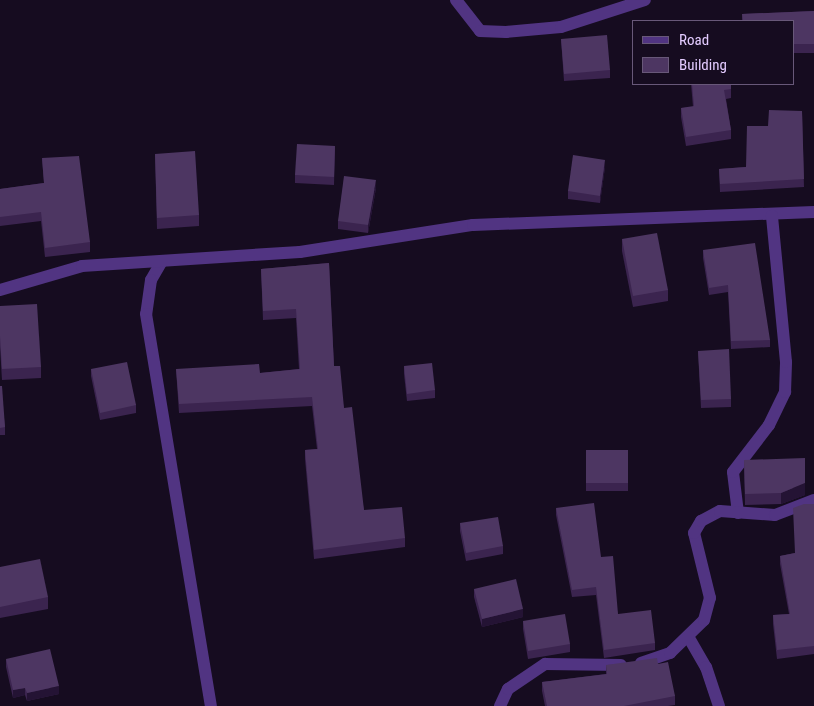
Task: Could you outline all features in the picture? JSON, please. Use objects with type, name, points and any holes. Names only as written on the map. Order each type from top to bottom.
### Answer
[{"type":"street","points":[[456,0],[480,31],[506,32],[561,28],[645,0]]},
{"type":"street","points":[[0,290],[82,266],[300,252],[473,225],[772,216],[814,212]]},
{"type":"street","points":[[738,513],[733,472],[769,426],[785,392],[786,362],[772,216]]},
{"type":"street","points":[[162,261],[151,280],[146,314],[211,706]]},
{"type":"street","points":[[500,706],[508,689],[545,664],[648,662],[689,638],[704,620],[710,598],[694,533],[701,521],[720,511],[775,515],[814,500]]},
{"type":"street","points":[[689,638],[706,667],[719,706]]},
{"type":"building","points":[[814,11],[814,44],[794,44],[794,20],[743,20],[742,14]]},
{"type":"building","points":[[607,35],[610,70],[564,74],[561,39]]},
{"type":"building","points":[[692,85],[731,85],[731,89],[724,90],[731,130],[686,137],[681,108],[694,106]]},
{"type":"building","points":[[769,110],[802,111],[804,179],[720,184],[719,169],[746,167],[747,126],[768,126]]},
{"type":"building","points":[[297,144],[335,146],[334,177],[295,175]]},
{"type":"building","points":[[195,151],[199,215],[157,218],[155,154]]},
{"type":"building","points":[[573,155],[605,160],[600,196],[568,191]]},
{"type":"building","points":[[79,156],[90,242],[45,248],[41,212],[0,217],[0,189],[44,183],[42,158]]},
{"type":"building","points":[[344,176],[376,180],[368,225],[338,221]]},
{"type":"building","points":[[657,233],[668,290],[633,296],[622,239]]},
{"type":"building","points":[[755,243],[770,340],[731,341],[728,285],[709,288],[703,250]]},
{"type":"building","points":[[329,263],[334,366],[340,366],[344,408],[352,407],[364,510],[402,507],[405,538],[314,550],[305,450],[318,449],[312,397],[179,404],[176,369],[259,364],[260,373],[300,369],[296,309],[263,311],[261,269]]},
{"type":"building","points":[[37,304],[41,367],[2,369],[0,306]]},
{"type":"building","points":[[729,349],[731,399],[701,400],[698,351]]},
{"type":"building","points":[[127,362],[136,405],[100,413],[91,369]]},
{"type":"building","points":[[432,363],[435,390],[407,394],[404,366]]},
{"type":"building","points":[[0,386],[2,386],[5,427],[0,428]]},
{"type":"building","points":[[586,450],[628,450],[628,483],[586,483]]},
{"type":"building","points":[[805,458],[805,483],[781,493],[745,494],[744,460]]},
{"type":"building","points":[[594,503],[601,557],[613,556],[618,614],[651,610],[655,643],[604,650],[596,587],[572,590],[556,508]]},
{"type":"building","points":[[804,504],[814,504],[814,646],[777,650],[773,615],[790,614],[780,556],[795,553],[793,508]]},
{"type":"building","points":[[498,517],[503,546],[466,553],[460,523]]},
{"type":"building","points":[[40,559],[48,597],[0,607],[0,567]]},
{"type":"building","points":[[516,579],[523,609],[482,619],[474,589]]},
{"type":"building","points":[[565,614],[570,644],[528,651],[523,621]]},
{"type":"building","points":[[50,649],[59,686],[27,693],[25,688],[13,690],[6,659]]},
{"type":"building","points":[[657,658],[658,664],[668,662],[675,696],[624,706],[547,706],[542,682],[607,674],[606,665]]}]
